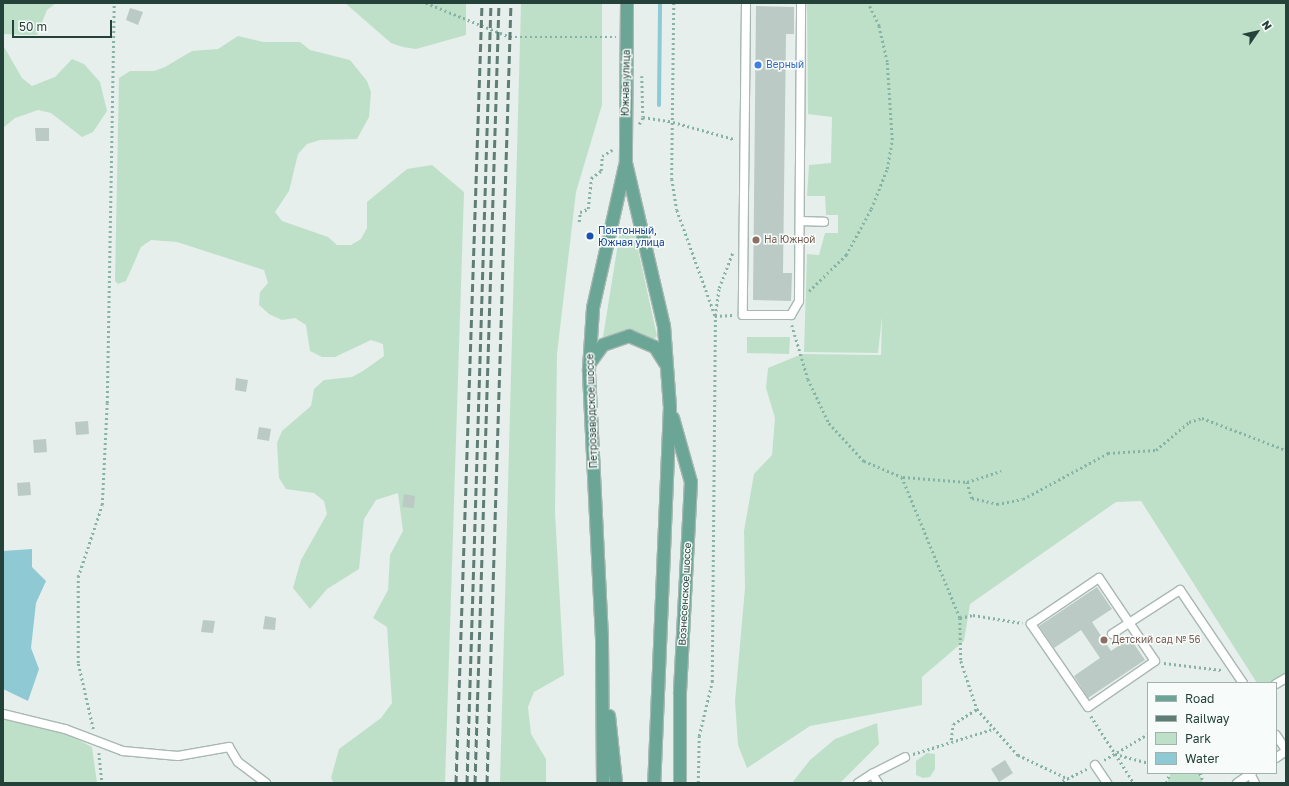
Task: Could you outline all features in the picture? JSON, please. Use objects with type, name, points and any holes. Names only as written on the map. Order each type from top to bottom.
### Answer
[{"type":"main road","name":"Южная улица","points":[[626,163],[627,3]]},
{"type":"main road","name":"Петрозаводское шоссе","points":[[603,783],[602,639],[589,369],[593,308],[626,163]]},
{"type":"main road","points":[[626,163],[664,326],[670,407],[654,783]]},
{"type":"main road","points":[[589,369],[603,345],[629,336],[655,347],[667,372]]},
{"type":"main road","name":"Вознесенское шоссе","points":[[670,407],[691,482],[680,694],[680,783]]},
{"type":"main road","points":[[602,639],[616,783]]},
{"type":"lane","points":[[746,3],[743,315],[791,315],[799,301],[801,3]]},
{"type":"lane","points":[[800,222],[824,222]]},
{"type":"lane","points":[[1099,578],[1155,661],[1088,707],[1031,624],[1099,578]]},
{"type":"lane","points":[[1112,634],[1180,590],[1242,682]]},
{"type":"lane","points":[[1277,683],[1286,678]]},
{"type":"lane","points":[[3,714],[65,729],[96,743],[123,751],[178,756],[229,747],[238,762],[266,783]]},
{"type":"lane","points":[[1277,737],[1286,751],[1277,757]]},
{"type":"lane","points":[[858,783],[905,757]]},
{"type":"lane","points":[[1095,765],[1107,783]]},
{"type":"lane","points":[[872,774],[878,783]]},
{"type":"lane","points":[[1237,783],[1251,774],[1255,783]]},
{"type":"path","points":[[102,783],[103,768],[78,663],[78,577],[102,505],[107,403],[114,3]]},
{"type":"path","points":[[426,3],[490,30],[525,40],[594,35],[627,38]]},
{"type":"path","points":[[674,3],[672,179],[677,210],[715,316]]},
{"type":"path","points":[[799,301],[846,255],[872,209],[887,169],[892,140],[887,62],[879,26],[868,3]]},
{"type":"path","points":[[637,129],[642,117],[642,76]]},
{"type":"path","points":[[642,117],[673,122],[745,142]]},
{"type":"path","points":[[579,222],[580,212],[588,209],[591,178],[601,171],[602,156],[612,150]]},
{"type":"path","points":[[698,783],[699,734],[712,682],[715,316],[719,288],[734,249]]},
{"type":"path","points":[[715,316],[743,315]]},
{"type":"path","points":[[791,315],[808,379],[829,423],[864,461],[902,477],[967,482],[1001,471]]},
{"type":"path","points":[[967,482],[972,498],[988,502],[1023,499],[1108,453],[1156,450],[1189,422],[1202,418],[1286,450]]},
{"type":"path","points":[[902,477],[960,618],[962,661],[976,709],[1018,755],[1069,779]]},
{"type":"path","points":[[960,618],[973,615],[1031,624]]},
{"type":"path","points":[[1155,661],[1226,670],[1232,666]]},
{"type":"path","points":[[1088,707],[1115,754],[1134,783]]},
{"type":"path","points":[[952,740],[953,724],[976,709]]},
{"type":"path","points":[[905,757],[952,740],[993,729]]},
{"type":"path","points":[[692,738],[699,734]]},
{"type":"path","points":[[1115,754],[1147,763]]},
{"type":"green space","points":[[3,3],[56,3],[47,10],[37,35],[24,35],[3,34]]},
{"type":"green space","points":[[345,3],[466,3],[466,35],[416,49],[403,47],[391,43]]},
{"type":"green space","points":[[521,3],[602,3],[602,105],[576,192],[557,354],[555,512],[564,675],[534,692],[528,707],[531,734],[546,759],[546,783],[500,783]]},
{"type":"green space","points":[[807,3],[1286,3],[1286,673],[1272,682],[1256,682],[1141,501],[1116,502],[970,604],[964,641],[922,677],[922,705],[810,726],[747,768],[738,745],[735,701],[745,588],[744,531],[754,474],[772,455],[775,418],[766,388],[768,368],[802,354],[881,355],[882,317],[878,353],[804,352],[807,254],[819,255],[825,233],[838,233],[838,215],[826,215],[825,196],[807,196],[809,165],[831,163],[832,117],[808,114]]},
{"type":"green space","points":[[238,36],[263,42],[300,42],[310,50],[350,60],[367,81],[371,92],[369,117],[357,139],[320,140],[307,144],[298,154],[289,191],[275,212],[282,221],[328,237],[337,245],[351,245],[361,239],[367,228],[367,202],[407,169],[432,165],[464,192],[445,783],[334,783],[331,778],[339,749],[381,718],[392,703],[387,627],[373,618],[388,590],[390,555],[403,531],[398,493],[376,500],[364,519],[359,569],[327,589],[310,609],[293,588],[301,560],[327,514],[324,501],[314,493],[286,489],[279,478],[277,443],[282,431],[311,406],[314,389],[324,380],[352,377],[363,371],[384,356],[383,344],[371,340],[335,357],[322,357],[310,351],[306,325],[295,318],[282,320],[269,314],[259,305],[260,292],[268,283],[264,270],[177,242],[151,240],[141,247],[126,281],[118,284],[115,281],[119,78],[130,71],[154,71],[165,67],[192,51],[218,49]]},
{"type":"green space","points":[[3,45],[22,78],[32,86],[55,77],[72,59],[84,64],[100,82],[107,111],[93,132],[82,137],[51,113],[38,110],[15,118],[3,128]]},
{"type":"green space","points":[[628,227],[634,231],[657,336],[654,339],[628,330],[603,337],[620,231]]},
{"type":"green space","points":[[747,337],[790,337],[789,354],[747,353]]},
{"type":"green space","points":[[3,719],[65,733],[92,747],[97,783],[3,783]]},
{"type":"green space","points":[[877,723],[879,744],[840,783],[792,783],[810,760],[835,739]]},
{"type":"green space","points":[[927,753],[935,754],[935,769],[930,777],[923,778],[916,775],[916,761]]},
{"type":"green space","points":[[1171,774],[1199,774],[1203,783],[1167,783]]},
{"type":"water","points":[[32,549],[32,567],[46,581],[36,603],[31,648],[39,669],[28,701],[3,689],[3,551]]},
{"type":"building","points":[[756,6],[794,7],[794,34],[786,34],[783,273],[792,273],[791,301],[753,300]]},
{"type":"building","points":[[130,8],[143,12],[138,25],[126,20]]},
{"type":"building","points":[[35,128],[49,128],[49,141],[36,141]]},
{"type":"building","points":[[236,378],[248,380],[246,392],[235,390]]},
{"type":"building","points":[[88,421],[89,434],[76,435],[75,422]]},
{"type":"building","points":[[259,427],[271,429],[269,441],[257,439]]},
{"type":"building","points":[[46,439],[47,452],[34,453],[33,440]]},
{"type":"building","points":[[30,482],[31,495],[18,496],[17,483]]},
{"type":"building","points":[[404,494],[415,496],[414,508],[402,507]]},
{"type":"building","points":[[1097,587],[1112,609],[1092,622],[1111,651],[1130,638],[1145,660],[1088,698],[1074,676],[1100,658],[1081,630],[1054,648],[1039,626]]},
{"type":"building","points":[[265,616],[276,618],[275,630],[263,629]]},
{"type":"building","points":[[203,620],[215,621],[213,633],[201,632]]},
{"type":"building","points":[[1005,760],[1013,773],[999,782],[991,769]]},
{"type":"waterway","points":[[659,105],[660,3]]},
{"type":"railway","points":[[456,783],[482,3]]},
{"type":"railway","points":[[467,783],[491,3]]},
{"type":"railway","points":[[475,783],[499,3]]},
{"type":"railway","points":[[487,783],[511,3]]},
{"type":"place","name":"Верный","points":[[758,65]]},
{"type":"place","name":"Понтонный, Южная улица","points":[[590,236]]},
{"type":"place","name":"На Южной","points":[[756,240]]},
{"type":"place","name":"Детский сад № 56","points":[[1104,640]]}]
